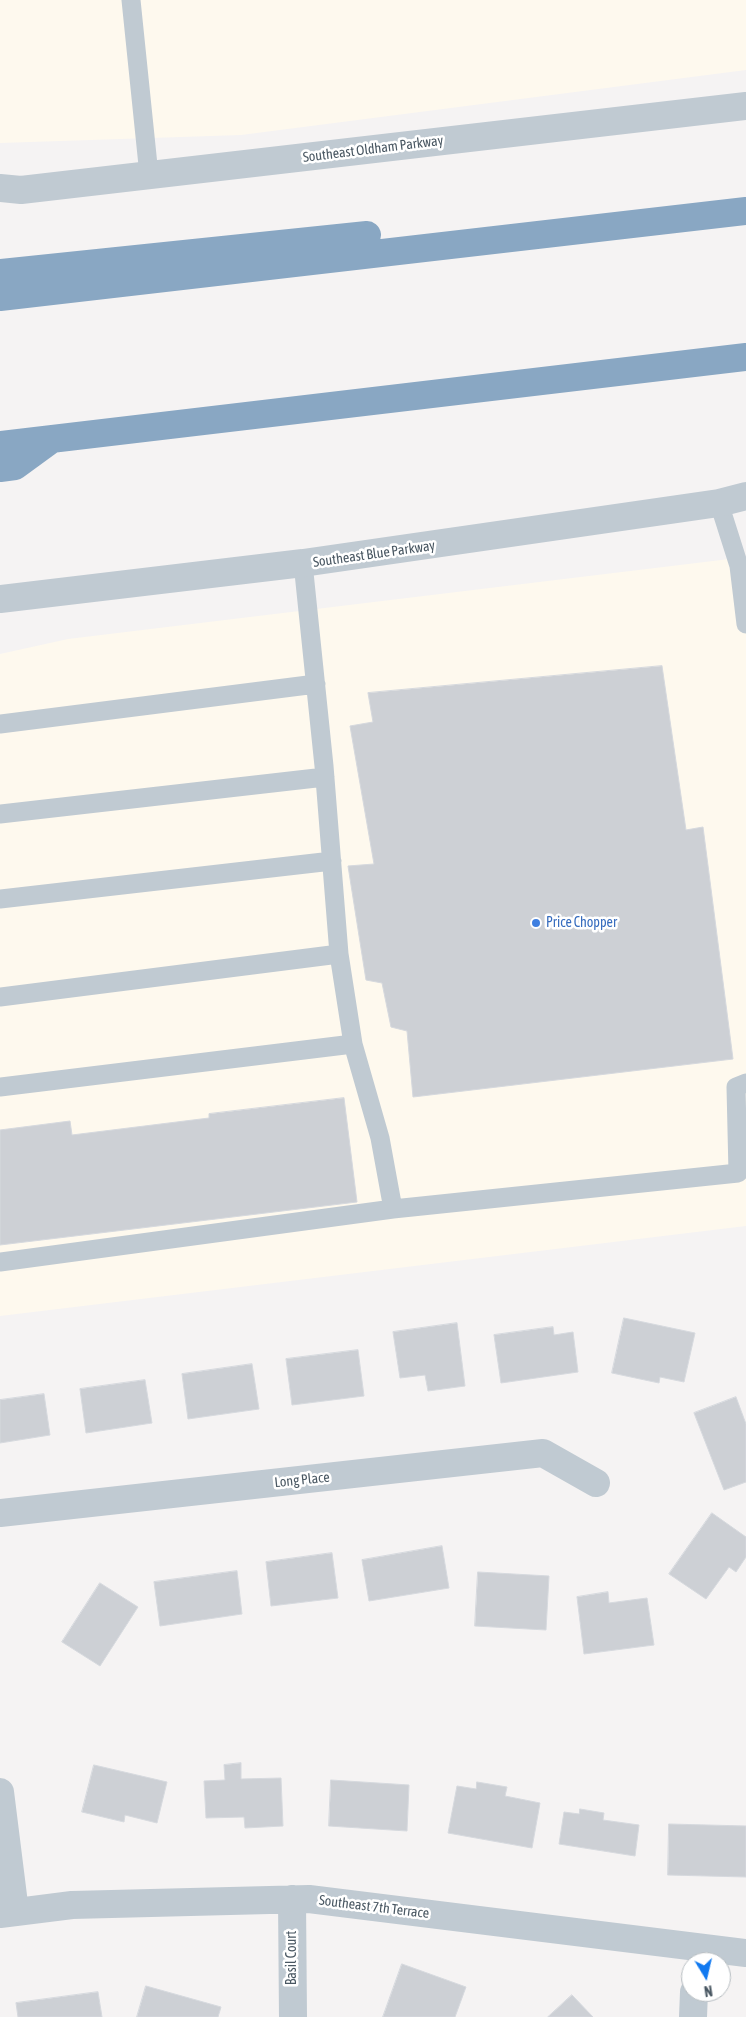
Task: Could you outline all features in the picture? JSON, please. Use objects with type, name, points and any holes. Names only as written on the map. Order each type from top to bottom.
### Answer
[{"type":"highway","points":[[0,297],[746,211]]},
{"type":"highway","points":[[0,273],[422,229],[449,244]]},
{"type":"highway","points":[[0,445],[746,357]]},
{"type":"highway","points":[[0,468],[15,466],[53,438]]},
{"type":"street","name":"Southeast Oldham Parkway","points":[[0,188],[21,190],[746,106]]},
{"type":"street","name":"Southeast Blue Parkway","points":[[0,599],[303,563],[719,503],[746,496]]},
{"type":"street","name":"Long Place","points":[[0,1514],[543,1453],[596,1483]]},
{"type":"street","points":[[0,1792],[7,1913]]},
{"type":"street","name":"Southeast 7th Terrace","points":[[7,1913],[72,1905],[309,1898],[681,1953]]},
{"type":"street","name":"Basil Court","points":[[292,1899],[293,2017]]},
{"type":"street","name":"Southeast 7th Terrace","points":[[731,1954],[746,1953]]},
{"type":"street","points":[[693,2017],[694,2002]]},
{"type":"lane","points":[[131,0],[149,175]]},
{"type":"lane","points":[[719,503],[739,566],[746,624]]},
{"type":"lane","points":[[303,563],[325,777],[339,954],[352,1044],[380,1138],[393,1209]]},
{"type":"lane","points":[[0,724],[316,684]]},
{"type":"lane","points":[[0,814],[325,777]]},
{"type":"lane","points":[[0,899],[332,861]]},
{"type":"lane","points":[[0,997],[339,954]]},
{"type":"lane","points":[[0,1087],[352,1044]]},
{"type":"lane","points":[[0,1262],[393,1209],[738,1173],[736,1087],[746,1083]]},
{"type":"shaded area","points":[[0,0],[746,0],[746,70],[241,135],[0,143]]},
{"type":"shaded area","points":[[746,557],[746,1226],[0,1316],[0,654],[68,639]]},
{"type":"building","name":"Price Chopper","points":[[662,666],[686,830],[703,827],[733,1059],[413,1097],[407,1031],[391,1027],[382,983],[366,980],[348,866],[374,864],[350,726],[373,722],[368,693]]},
{"type":"building","points":[[344,1098],[357,1202],[0,1245],[0,1130],[70,1121],[72,1135],[209,1118],[209,1114]]},
{"type":"building","points":[[624,1318],[695,1333],[684,1382],[660,1377],[659,1383],[612,1373]]},
{"type":"building","points":[[457,1323],[465,1386],[428,1391],[425,1375],[400,1378],[393,1332]]},
{"type":"building","points":[[553,1327],[554,1335],[573,1332],[578,1372],[501,1383],[494,1335]]},
{"type":"building","points":[[358,1350],[364,1396],[292,1405],[286,1359]]},
{"type":"building","points":[[252,1364],[259,1409],[188,1419],[182,1374]]},
{"type":"building","points":[[145,1380],[152,1423],[86,1433],[80,1389]]},
{"type":"building","points":[[44,1394],[50,1435],[0,1443],[0,1400]]},
{"type":"building","points":[[736,1397],[746,1424],[746,1482],[724,1490],[694,1413]]},
{"type":"building","points":[[712,1513],[746,1537],[746,1557],[736,1572],[729,1567],[706,1599],[669,1574]]},
{"type":"building","points":[[442,1546],[449,1588],[369,1601],[362,1560]]},
{"type":"building","points":[[332,1553],[338,1598],[271,1606],[266,1562]]},
{"type":"building","points":[[237,1571],[242,1614],[160,1626],[154,1582]]},
{"type":"building","points":[[478,1572],[549,1576],[546,1630],[475,1626]]},
{"type":"building","points":[[100,1583],[138,1607],[100,1666],[62,1642]]},
{"type":"building","points":[[608,1592],[609,1603],[647,1598],[654,1645],[584,1654],[577,1597]]},
{"type":"building","points":[[241,1763],[241,1779],[281,1778],[283,1826],[245,1828],[244,1817],[206,1818],[204,1781],[225,1780],[224,1765]]},
{"type":"building","points":[[94,1765],[167,1782],[157,1823],[125,1815],[124,1822],[82,1812]]},
{"type":"building","points":[[331,1780],[409,1785],[407,1831],[329,1826]]},
{"type":"building","points":[[477,1782],[507,1787],[505,1796],[540,1803],[532,1848],[448,1833],[457,1786],[476,1789]]},
{"type":"building","points":[[580,1809],[604,1813],[603,1820],[639,1825],[635,1856],[559,1844],[564,1812],[579,1814]]},
{"type":"building","points":[[669,1824],[746,1826],[746,1877],[668,1875]]},
{"type":"building","points":[[402,1964],[466,1987],[455,2017],[383,2017]]},
{"type":"building","points":[[146,1986],[221,2007],[218,2017],[137,2017]]},
{"type":"building","points":[[98,1992],[102,2017],[18,2017],[16,2003]]},
{"type":"building","points":[[572,1995],[593,2017],[548,2017]]},
{"type":"place","name":"Price Chopper","points":[[536,923]]}]
